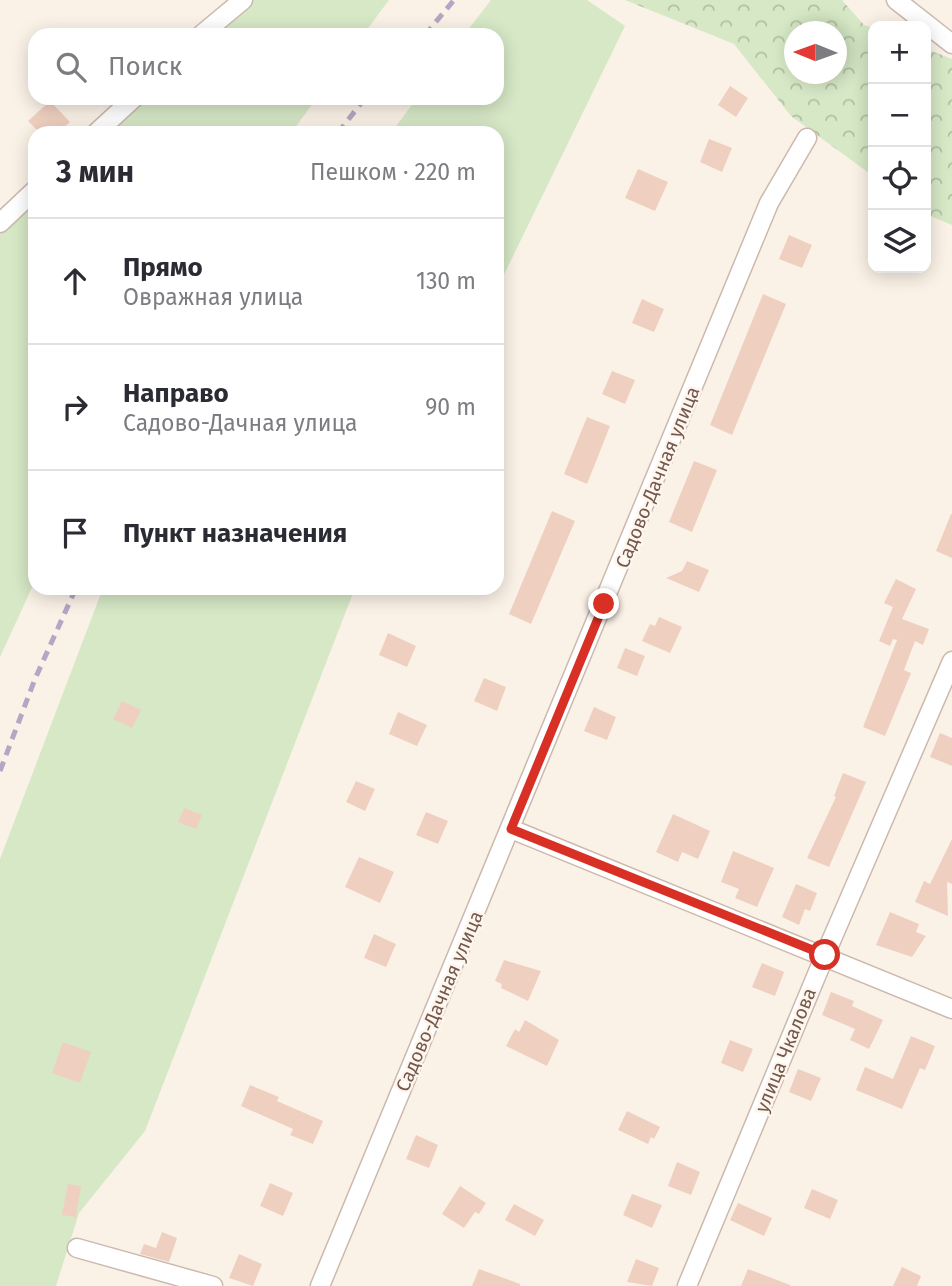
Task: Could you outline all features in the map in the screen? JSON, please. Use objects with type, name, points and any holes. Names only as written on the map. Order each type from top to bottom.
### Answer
[{"type":"street","points":[[209,28],[243,0]]},
{"type":"street","points":[[896,0],[952,44]]},
{"type":"street","points":[[104,126],[126,105]]},
{"type":"street","name":"Садово-Дачная улица","points":[[320,1286],[769,204],[807,138]]},
{"type":"street","points":[[0,223],[28,197]]},
{"type":"street","name":"улица Чкалова","points":[[687,1286],[825,955],[952,661]]},
{"type":"street","points":[[511,829],[952,1009]]},
{"type":"street","points":[[77,1248],[213,1286]]},
{"type":"green space","points":[[253,0],[389,0],[368,28],[223,28]]},
{"type":"green space","points":[[491,0],[587,0],[625,26],[504,275],[504,126],[396,126],[412,105],[504,105],[504,28],[469,28]]},
{"type":"green space","points":[[625,0],[842,0],[868,26],[868,172],[791,116],[734,44]]},
{"type":"green space","points":[[931,51],[952,59],[952,225],[931,216]]},
{"type":"green space","points":[[138,105],[312,105],[296,126],[116,126]]},
{"type":"green space","points":[[28,206],[29,595],[0,657],[0,232]]},
{"type":"green space","points":[[100,595],[352,595],[145,1131],[79,1213],[56,1286],[0,1286],[0,859]]},
{"type":"building","points":[[730,86],[748,98],[736,117],[718,105]]},
{"type":"building","points":[[46,105],[54,105],[70,122],[66,126],[33,126],[28,121]]},
{"type":"building","points":[[709,139],[732,148],[722,172],[700,162]]},
{"type":"building","points":[[638,169],[668,182],[655,211],[625,198]]},
{"type":"building","points":[[789,235],[812,245],[802,268],[779,259]]},
{"type":"building","points":[[763,294],[786,304],[732,435],[710,425]]},
{"type":"building","points":[[642,299],[664,309],[654,332],[632,323]]},
{"type":"building","points":[[612,371],[635,380],[625,404],[602,394]]},
{"type":"building","points":[[587,417],[610,426],[587,484],[564,474]]},
{"type":"building","points":[[694,461],[717,470],[692,532],[669,522]]},
{"type":"building","points":[[552,511],[575,521],[531,624],[509,614]]},
{"type":"building","points":[[952,514],[952,558],[936,551]]},
{"type":"building","points":[[687,561],[709,570],[699,592],[666,578],[682,571]]},
{"type":"building","points":[[896,579],[916,589],[902,619],[929,629],[923,645],[915,641],[904,670],[911,673],[885,736],[863,727],[897,640],[893,639],[890,646],[879,641],[893,607],[884,603]]},
{"type":"building","points":[[659,617],[682,627],[670,653],[642,641],[650,624],[655,626]]},
{"type":"building","points":[[388,633],[416,646],[407,667],[379,655]]},
{"type":"building","points":[[625,648],[645,656],[637,676],[617,668]]},
{"type":"building","points":[[484,678],[506,687],[497,711],[474,701]]},
{"type":"building","points":[[122,701],[141,710],[132,728],[113,719]]},
{"type":"building","points":[[594,707],[616,717],[607,740],[584,731]]},
{"type":"building","points":[[398,712],[427,725],[417,746],[389,734]]},
{"type":"building","points":[[940,733],[952,738],[952,766],[930,757]]},
{"type":"building","points":[[843,773],[866,782],[829,867],[807,858],[836,797],[834,796]]},
{"type":"building","points":[[356,781],[375,789],[365,811],[346,802]]},
{"type":"building","points":[[184,808],[202,815],[196,829],[178,822]]},
{"type":"building","points":[[426,812],[448,821],[438,844],[416,835]]},
{"type":"building","points":[[673,814],[710,831],[698,859],[682,852],[678,862],[656,852]]},
{"type":"building","points":[[952,839],[952,884],[947,882],[948,916],[915,902],[924,881],[930,884]]},
{"type":"building","points":[[733,851],[774,868],[757,907],[735,898],[739,889],[721,882]]},
{"type":"building","points":[[359,857],[394,872],[380,903],[345,887]]},
{"type":"building","points":[[796,884],[817,893],[810,911],[805,909],[799,925],[782,917]]},
{"type":"building","points":[[890,912],[919,924],[916,932],[926,936],[912,957],[876,945]]},
{"type":"building","points":[[374,934],[396,944],[386,967],[364,958]]},
{"type":"building","points":[[504,960],[541,971],[528,1001],[501,988],[502,984],[495,981]]},
{"type":"building","points":[[762,963],[784,972],[775,996],[752,987]]},
{"type":"building","points":[[831,992],[854,1001],[852,1006],[883,1020],[869,1049],[850,1040],[855,1029],[822,1015]]},
{"type":"building","points":[[525,1020],[559,1040],[547,1066],[506,1046],[515,1029],[519,1032]]},
{"type":"building","points":[[911,1036],[935,1046],[925,1070],[920,1068],[902,1109],[856,1090],[865,1067],[893,1079]]},
{"type":"building","points":[[730,1040],[753,1049],[743,1072],[721,1063]]},
{"type":"building","points":[[63,1042],[91,1052],[80,1083],[52,1073]]},
{"type":"building","points":[[798,1069],[821,1078],[811,1101],[789,1092]]},
{"type":"building","points":[[250,1085],[279,1097],[277,1101],[323,1121],[313,1144],[290,1135],[293,1129],[241,1106]]},
{"type":"building","points":[[627,1111],[660,1127],[648,1144],[618,1130]]},
{"type":"building","points":[[416,1135],[438,1145],[429,1168],[406,1159]]},
{"type":"building","points":[[677,1162],[700,1172],[691,1195],[668,1186]]},
{"type":"building","points":[[270,1183],[293,1193],[283,1216],[260,1206]]},
{"type":"building","points":[[68,1184],[81,1186],[76,1217],[62,1215]]},
{"type":"building","points":[[460,1186],[486,1203],[479,1214],[475,1212],[464,1228],[442,1214]]},
{"type":"building","points":[[812,1189],[838,1200],[830,1219],[804,1208]]},
{"type":"building","points":[[632,1194],[662,1205],[652,1228],[623,1215]]},
{"type":"building","points":[[738,1203],[772,1218],[764,1236],[730,1220]]},
{"type":"building","points":[[514,1204],[544,1220],[535,1236],[505,1220]]},
{"type":"building","points":[[162,1232],[177,1238],[169,1262],[140,1254],[144,1244],[156,1248]]},
{"type":"building","points":[[239,1254],[262,1264],[253,1286],[229,1278]]},
{"type":"building","points":[[636,1259],[659,1268],[652,1286],[627,1282]]},
{"type":"building","points":[[902,1267],[921,1276],[917,1286],[893,1286]]},
{"type":"building","points":[[479,1269],[520,1284],[520,1286],[472,1286]]},
{"type":"building","points":[[748,1269],[790,1285],[790,1286],[741,1286]]},
{"type":"railway","points":[[431,28],[454,0]]},
{"type":"railway","points":[[343,126],[360,105]]},
{"type":"railway","points":[[0,771],[35,679],[73,595]]},
{"type":"route","points":[[604,604],[511,829],[825,955]]}]
